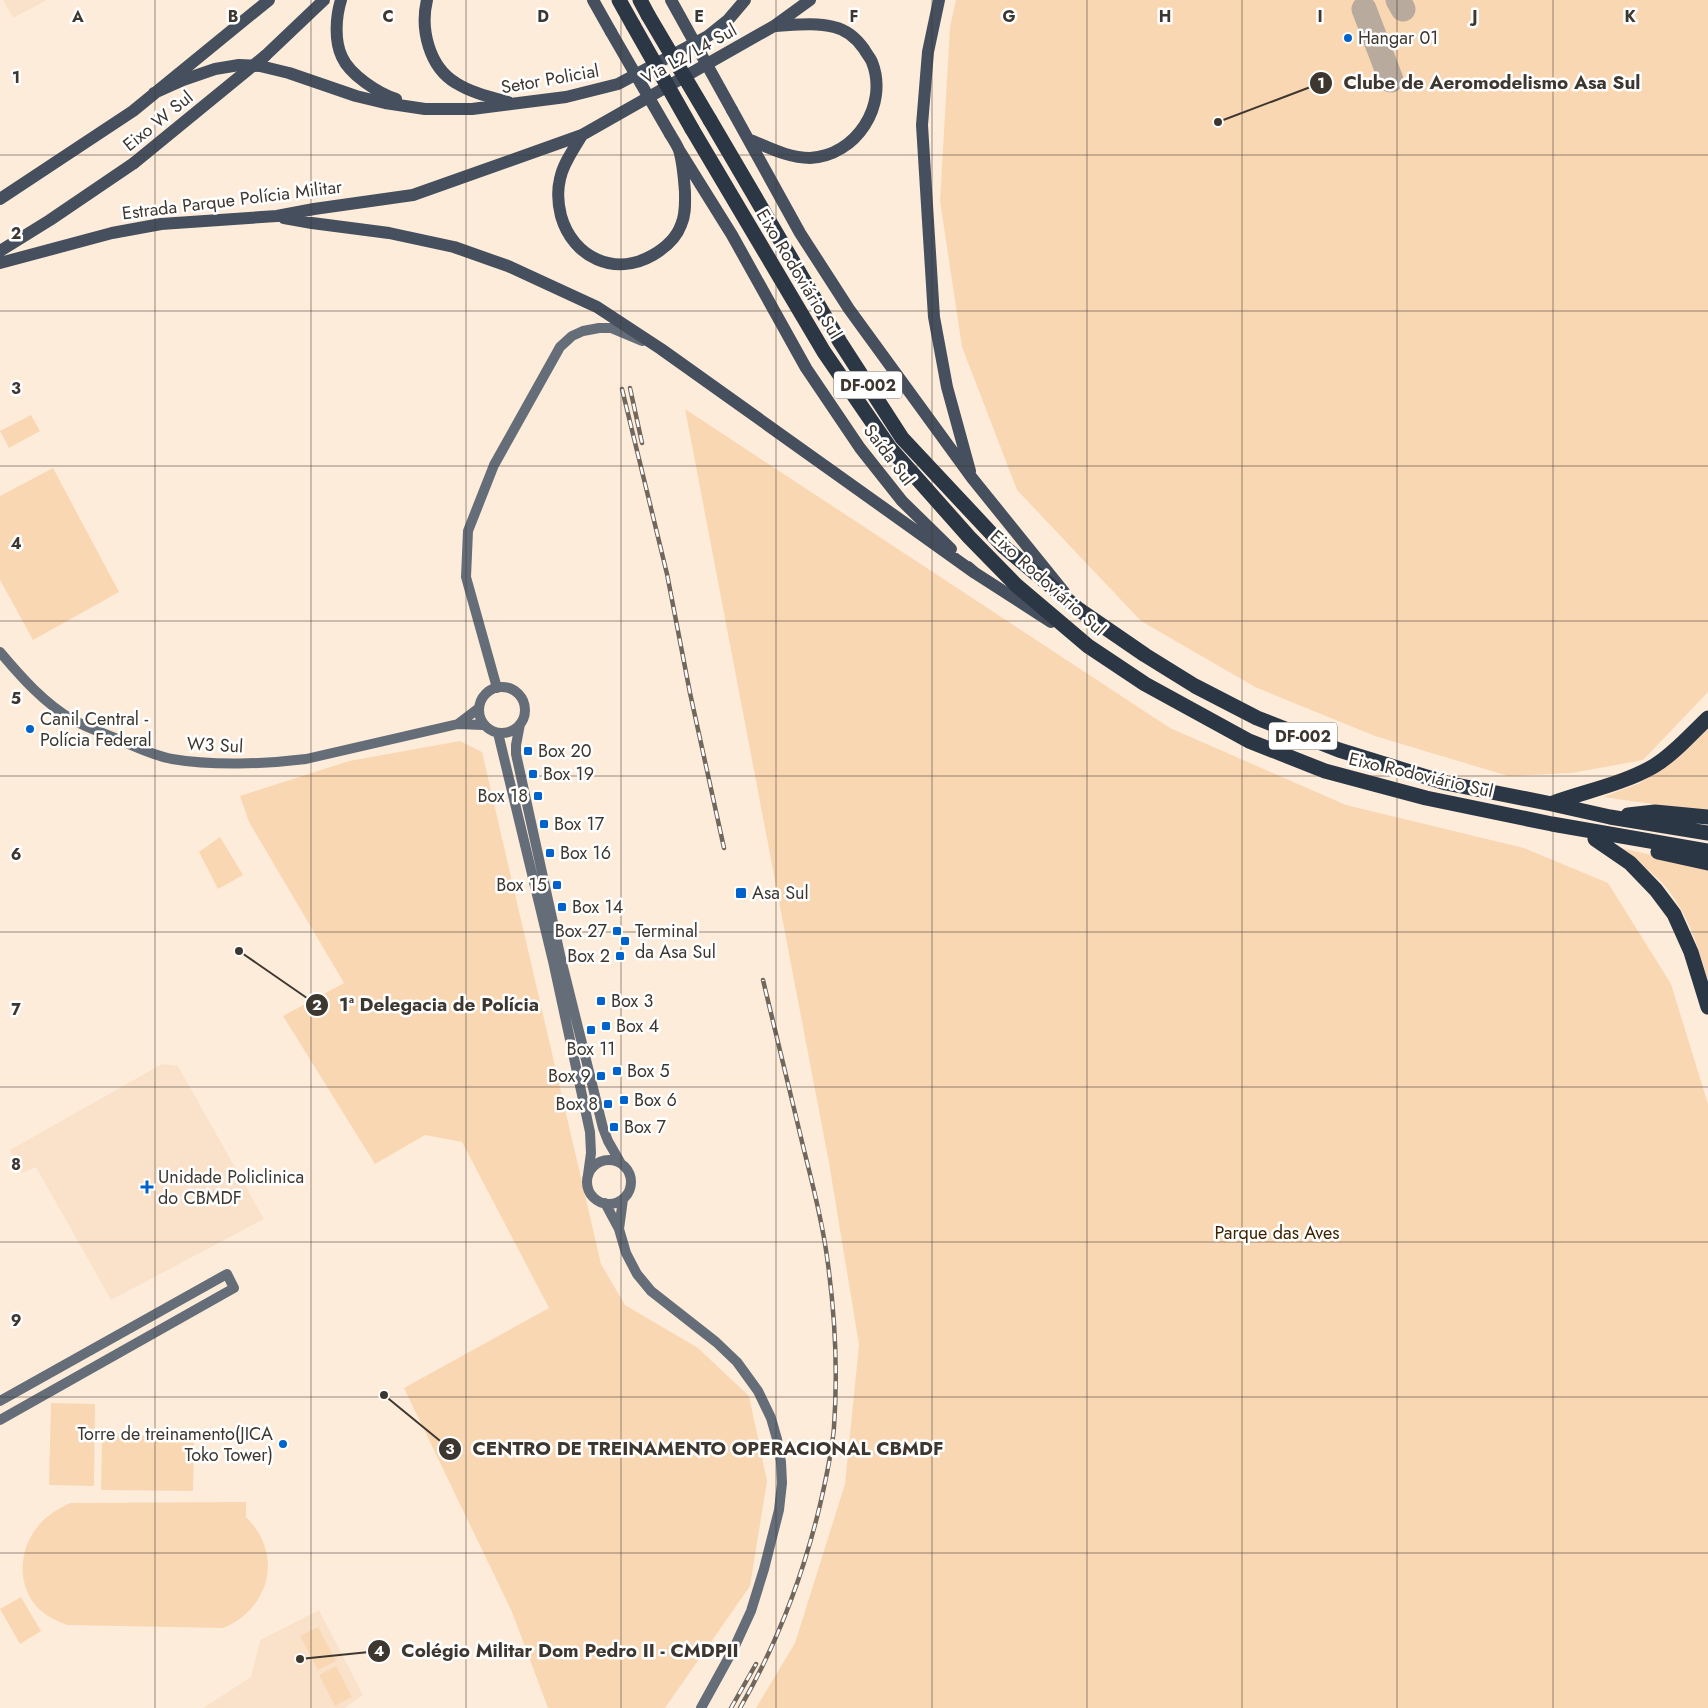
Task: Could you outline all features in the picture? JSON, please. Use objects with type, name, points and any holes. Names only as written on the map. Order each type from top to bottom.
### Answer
[{"type":"highway","name":"Eixo Rodoviário Sul","points":[[619,0],[692,129],[824,352],[890,448],[969,537],[1016,585],[1088,646],[1145,684],[1249,740],[1326,771],[1426,798],[1552,824],[1708,851]]},
{"type":"highway","name":"Eixo Rodoviário Sul","points":[[640,0],[840,342],[902,438],[1003,546],[1078,609],[1145,655],[1195,686],[1257,718],[1339,750],[1446,783],[1610,817],[1708,833]]},
{"type":"highway","points":[[1552,804],[1633,777],[1655,765],[1685,741],[1708,718]]},
{"type":"highway","points":[[1610,817],[1655,812],[1708,817]]},
{"type":"highway","points":[[1552,824],[1595,839],[1708,863]]},
{"type":"highway","points":[[1595,839],[1630,863],[1656,890],[1674,914],[1692,952],[1708,1007]]},
{"type":"main road","points":[[0,199],[133,110],[268,0]]},
{"type":"main road","name":"Eixo W Sul","points":[[0,251],[134,163],[265,56],[324,0]]},
{"type":"main road","points":[[342,0],[337,23],[342,58],[358,76],[374,89],[425,109]]},
{"type":"main road","points":[[426,0],[423,14],[426,41],[437,65],[460,86],[515,104]]},
{"type":"main road","name":"Saída Sul","points":[[593,0],[679,150],[732,234],[806,368],[860,448],[902,501],[975,573],[1088,646]]},
{"type":"main road","points":[[671,0],[800,233],[849,309],[972,478],[1078,609]]},
{"type":"main road","name":"Setor Policial","points":[[425,109],[472,109],[515,104],[566,97],[618,84],[708,36],[728,20],[745,0]]},
{"type":"main road","name":"Via L2/L4 Sul","points":[[582,135],[774,26],[810,0]]},
{"type":"main road","points":[[939,0],[928,52],[922,125],[934,317],[947,387],[972,478]]},
{"type":"main road","points":[[748,139],[787,155],[809,158],[826,155],[845,146],[859,133],[873,113],[877,84],[872,61],[856,38],[836,27],[810,24],[774,26]]},
{"type":"main road","points":[[154,93],[183,80],[215,70],[239,65],[260,66],[289,73],[356,96],[385,103],[425,109]]},
{"type":"main road","points":[[582,135],[565,163],[559,179],[557,203],[564,226],[573,242],[592,257],[609,264],[626,264],[646,259],[666,247],[681,227],[685,208],[684,183],[679,150]]},
{"type":"main road","name":"Estrada Parque Polícia Militar","points":[[0,263],[112,232],[161,224],[277,216],[413,195],[582,135]]},
{"type":"main road","points":[[277,216],[312,223],[389,233],[454,247],[508,266],[596,307],[661,349],[975,573]]},
{"type":"street","points":[[497,688],[466,576],[468,531],[494,465],[560,347],[572,336],[583,331],[611,328],[661,349]]},
{"type":"street","name":"W3 Sul","points":[[0,652],[27,683],[53,706],[73,720],[134,746],[173,759],[250,763],[288,761],[306,759],[458,724],[483,725]]},
{"type":"street","points":[[497,688],[512,690],[518,694],[525,709],[524,717],[520,724],[514,730],[506,733],[498,733],[483,725],[479,715],[479,708],[485,695],[490,690],[497,688]]},
{"type":"street","name":"W3 Sul","points":[[458,724],[479,708]]},
{"type":"street","points":[[498,733],[553,961],[590,1132],[591,1153],[587,1184],[590,1193],[596,1200],[614,1203],[623,1199],[629,1192],[631,1184],[630,1175],[627,1168],[620,1162],[603,1128],[561,959],[516,754],[520,724]]},
{"type":"street","points":[[588,1175],[593,1166],[601,1161],[610,1159],[620,1162]]},
{"type":"street","points":[[619,1229],[623,1199]]},
{"type":"street","points":[[605,1203],[619,1229],[626,1253],[637,1274],[651,1291],[716,1342],[737,1362],[758,1391],[772,1418],[777,1439],[782,1483],[779,1510],[764,1569],[751,1611],[738,1641],[701,1708]]},
{"type":"street","points":[[0,1401],[227,1274],[234,1288],[0,1420]]},
{"type":"street","points":[[205,1287],[211,1302]]},
{"type":"street","points":[[58,1369],[66,1382]]},
{"type":"shaded area","points":[[3,0],[47,0],[13,18]]},
{"type":"shaded area","name":"Unidade Policlinica do CBMDF","points":[[162,1064],[178,1066],[264,1219],[111,1300],[36,1167],[22,1173],[10,1150]]},
{"type":"shaded area","points":[[319,1610],[363,1695],[345,1708],[203,1708],[251,1677],[260,1640]]},
{"type":"green space","points":[[956,0],[1708,0],[1708,692],[1643,760],[1572,773],[1508,776],[1375,736],[1255,687],[1141,621],[1017,490],[962,347],[940,201],[950,27]]},
{"type":"green space","name":"Parque das Aves","points":[[685,409],[1170,728],[1346,805],[1524,848],[1608,883],[1671,984],[1708,1104],[1708,1708],[756,1708],[795,1643],[845,1484],[859,1345],[829,1163]]},
{"type":"green space","points":[[31,415],[40,431],[9,448],[0,431]]},
{"type":"green space","points":[[53,468],[119,592],[33,640],[0,580],[0,496]]},
{"type":"green space","points":[[1708,728],[1708,812],[1603,797],[1640,783],[1675,759]]},
{"type":"green space","points":[[460,741],[482,752],[601,1264],[625,1305],[698,1348],[749,1396],[767,1481],[750,1586],[665,1708],[548,1708],[512,1612],[404,1388],[549,1308],[462,1142],[425,1135],[375,1164],[283,1016],[344,983],[249,822],[240,796],[349,761]]},
{"type":"green space","points":[[220,837],[243,875],[218,889],[199,852]]},
{"type":"green space","points":[[1617,847],[1708,868],[1708,980],[1686,919],[1673,897],[1655,876]]},
{"type":"green space","points":[[51,1403],[95,1404],[94,1486],[49,1485]]},
{"type":"green space","points":[[102,1435],[194,1436],[193,1491],[101,1490]]},
{"type":"green space","points":[[246,1502],[246,1517],[258,1532],[265,1547],[268,1563],[266,1579],[261,1594],[252,1608],[239,1619],[223,1628],[67,1625],[53,1619],[40,1610],[31,1599],[26,1588],[23,1562],[30,1538],[47,1517],[70,1503]]},
{"type":"green space","points":[[21,1597],[41,1631],[20,1644],[0,1609]]},
{"type":"green space","points":[[318,1627],[336,1661],[318,1670],[300,1636]]},
{"type":"green space","points":[[336,1666],[352,1697],[335,1706],[319,1675]]},
{"type":"taxiway","points":[[1398,0],[1403,9]]},
{"type":"taxiway","points":[[1364,9],[1391,80]]},
{"type":"railway","points":[[630,388],[642,443]]},
{"type":"railway","points":[[622,389],[667,574],[690,693],[724,848]]},
{"type":"railway","points":[[740,1708],[766,1659],[788,1609],[806,1558],[828,1466],[833,1437],[835,1406],[834,1320],[825,1243],[763,980]]},
{"type":"railway","points":[[731,1708],[756,1664]]},
{"type":"place","name":"Hangar 01","points":[[1348,38]]},
{"type":"place","name":"Clube de Aeromodelismo Asa Sul","points":[[1218,122]]},
{"type":"place","name":"Canil Central - Polícia Federal","points":[[30,729]]},
{"type":"place","name":"Box 20","points":[[528,751]]},
{"type":"place","name":"Box 19","points":[[533,774]]},
{"type":"place","name":"Box 18","points":[[538,796]]},
{"type":"place","name":"Box 17","points":[[544,824]]},
{"type":"place","name":"Box 16","points":[[550,853]]},
{"type":"place","name":"Box 15","points":[[557,885]]},
{"type":"place","name":"Asa Sul","points":[[741,893]]},
{"type":"place","name":"Box 14","points":[[562,907]]},
{"type":"place","name":"Box 27","points":[[617,931]]},
{"type":"place","name":"Terminal da Asa Sul","points":[[625,941]]},
{"type":"place","name":"1ª Delegacia de Polícia","points":[[239,951]]},
{"type":"place","name":"Box 2","points":[[620,956]]},
{"type":"place","name":"Box 3","points":[[601,1001]]},
{"type":"place","name":"Box 4","points":[[606,1026]]},
{"type":"place","name":"Box 11","points":[[591,1030]]},
{"type":"place","name":"Box 5","points":[[617,1071]]},
{"type":"place","name":"Box 9","points":[[601,1076]]},
{"type":"place","name":"Box 6","points":[[624,1100]]},
{"type":"place","name":"Box 8","points":[[608,1104]]},
{"type":"place","name":"Box 7","points":[[614,1127]]},
{"type":"place","name":"Unidade Policlinica do CBMDF","points":[[147,1187]]},
{"type":"place","name":"CENTRO DE TREINAMENTO OPERACIONAL CBMDF","points":[[384,1395]]},
{"type":"place","name":"Torre de treinamento(JICA Toko Tower)","points":[[283,1444]]},
{"type":"place","name":"Colégio Militar Dom Pedro II - CMDPII","points":[[300,1659]]}]
